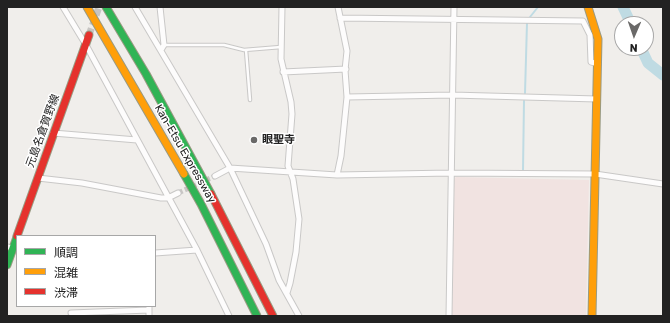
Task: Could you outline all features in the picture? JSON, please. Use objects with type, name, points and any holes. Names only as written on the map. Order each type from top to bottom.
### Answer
[{"type":"main road","name":"Kan-Etsu Expressway","points":[[87,7],[201,204],[257,316]]},
{"type":"main road","name":"Kan-Etsu Expressway","points":[[106,7],[146,74],[214,199],[273,316]]},
{"type":"main road","points":[[588,7],[598,39],[598,99],[592,316]]},
{"type":"main road","name":"元島名倉賀野線","points":[[17,235],[89,34]]},
{"type":"main road","name":"元島名倉賀野線","points":[[7,265],[12,247]]},
{"type":"street","points":[[63,7],[86,45],[197,250],[229,316]]},
{"type":"street","points":[[135,7],[230,168],[266,244],[279,280],[299,316]]},
{"type":"street","points":[[160,7],[164,45],[160,50]]},
{"type":"street","points":[[282,7],[281,47],[283,72],[291,102],[288,166],[293,179],[299,219],[296,252],[287,293]]},
{"type":"street","points":[[337,175],[342,156],[347,97],[347,51],[338,7]]},
{"type":"street","points":[[449,316],[454,7]]},
{"type":"street","points":[[340,18],[454,18],[583,21],[590,35],[592,62],[598,64]]},
{"type":"street","points":[[283,72],[346,69]]},
{"type":"street","points":[[347,97],[452,95],[598,99]]},
{"type":"street","points":[[53,133],[137,140]]},
{"type":"street","points":[[215,176],[230,168],[337,175],[451,173],[595,174],[663,184]]},
{"type":"street","points":[[38,178],[82,183],[168,198],[178,193]]},
{"type":"street","points":[[156,252],[197,250]]},
{"type":"street","points":[[71,314],[149,311]]},
{"type":"lane","points":[[164,45],[224,45],[246,50],[281,47]]},
{"type":"lane","points":[[246,50],[250,100]]},
{"type":"shaded area","points":[[456,177],[589,180],[586,316],[452,316],[454,179]]},
{"type":"waterway","points":[[530,17],[538,7]]},
{"type":"waterway","points":[[623,7],[627,16]]},
{"type":"waterway","points":[[525,93],[527,23]]},
{"type":"waterway","points":[[645,56],[648,63],[663,75]]},
{"type":"waterway","points":[[523,170],[524,101]]},
{"type":"tunnel","points":[[89,35],[99,7]]},
{"type":"tunnel","points":[[178,193],[215,176]]},
{"type":"traffic: fast","points":[[106,7],[146,74],[211,194]]},
{"type":"traffic: fast","points":[[184,174],[201,204],[257,316]]},
{"type":"traffic: fast","points":[[7,265],[16,240]]},
{"type":"traffic: slow","points":[[87,7],[184,174]]},
{"type":"traffic: slow","points":[[588,7],[598,39],[592,316]]},
{"type":"traffic: jam","points":[[17,235],[89,35]]},
{"type":"traffic: jam","points":[[211,194],[273,316]]},
{"type":"place","name":"眼聖寺","points":[[254,140]]}]
